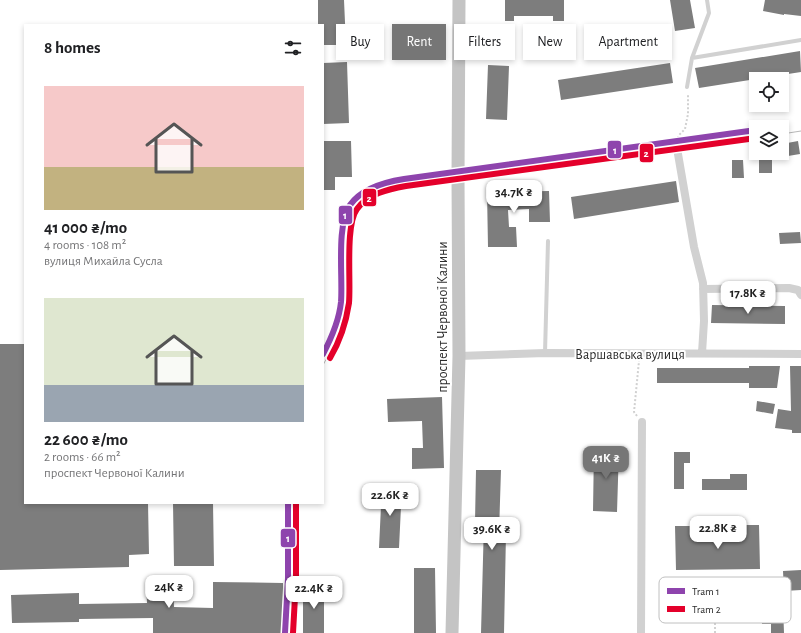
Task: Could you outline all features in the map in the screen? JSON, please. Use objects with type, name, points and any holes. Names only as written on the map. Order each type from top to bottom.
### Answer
[{"type":"main road","name":"проспект Червоної Калини","points":[[452,633],[459,356],[458,178],[460,0]]},
{"type":"street","points":[[678,154],[703,289],[704,321],[702,353]]},
{"type":"street","points":[[703,289],[789,288],[798,290],[801,295]]},
{"type":"street","name":"Варшавська вулиця","points":[[459,356],[545,353],[801,354]]},
{"type":"street","points":[[641,633],[642,422]]},
{"type":"lane","points":[[687,87],[692,58],[709,13],[707,0]]},
{"type":"lane","points":[[692,58],[801,40]]},
{"type":"lane","points":[[545,353],[548,241]]},
{"type":"path","points":[[678,154],[678,136],[685,129],[688,114],[687,87]]},
{"type":"path","points":[[639,354],[634,412],[642,422]]},
{"type":"building","points":[[318,0],[344,0],[345,24],[336,24],[336,45],[324,45],[324,24],[318,24]]},
{"type":"building","points":[[505,0],[564,0],[564,21],[553,21],[553,16],[514,16],[514,21],[505,21]]},
{"type":"building","points":[[670,0],[690,0],[695,28],[675,31]]},
{"type":"building","points":[[765,0],[801,0],[801,16],[784,15],[763,11]]},
{"type":"building","points":[[800,51],[801,72],[789,74],[789,72],[749,72],[749,80],[699,88],[695,68]]},
{"type":"building","points":[[347,62],[349,123],[324,124],[324,63]]},
{"type":"building","points":[[670,63],[673,83],[561,100],[558,80]]},
{"type":"building","points":[[488,65],[509,66],[507,120],[486,119]]},
{"type":"building","points":[[324,141],[351,141],[352,177],[335,177],[335,190],[324,190]]},
{"type":"building","points":[[798,141],[800,154],[789,156],[789,143]]},
{"type":"building","points":[[732,160],[743,160],[744,178],[732,178]]},
{"type":"building","points":[[759,160],[772,160],[772,173],[759,173]]},
{"type":"building","points":[[676,181],[679,202],[574,219],[571,197]]},
{"type":"building","points":[[549,191],[550,222],[529,222],[529,209],[508,210],[509,227],[516,227],[517,247],[488,247],[487,192]]},
{"type":"building","points":[[800,232],[801,243],[780,244],[779,233]]},
{"type":"building","points":[[712,305],[785,306],[785,324],[711,323]]},
{"type":"building","points":[[0,344],[24,344],[24,504],[148,504],[149,554],[129,555],[129,567],[0,570]]},
{"type":"building","points":[[749,366],[780,366],[777,388],[749,388],[749,383],[657,383],[657,368],[749,368]]},
{"type":"building","points":[[790,366],[801,366],[801,433],[792,433],[792,430],[775,428],[778,409],[791,411]]},
{"type":"building","points":[[442,397],[444,468],[412,469],[412,448],[423,448],[422,421],[388,422],[387,399]]},
{"type":"building","points":[[757,401],[775,404],[773,414],[756,411]]},
{"type":"building","points":[[594,448],[619,448],[617,512],[593,511]]},
{"type":"building","points":[[674,452],[690,452],[690,463],[684,463],[684,489],[674,489]]},
{"type":"building","points":[[476,470],[501,470],[499,533],[506,533],[504,633],[481,633],[484,522],[475,522]]},
{"type":"building","points":[[730,474],[747,474],[747,490],[702,490],[702,479],[730,479]]},
{"type":"building","points":[[382,485],[402,486],[399,548],[379,548]]},
{"type":"building","points":[[173,504],[213,504],[214,566],[174,566]]},
{"type":"building","points":[[739,525],[759,525],[760,569],[676,570],[675,526],[695,526],[695,536],[739,536]]},
{"type":"building","points":[[414,568],[435,568],[436,633],[414,633]]},
{"type":"building","points":[[801,570],[801,590],[791,591],[791,577],[783,577],[783,571]]},
{"type":"building","points":[[173,581],[174,607],[213,608],[213,582],[283,583],[283,633],[153,633],[153,618],[79,619],[79,622],[12,623],[11,595],[79,593],[79,604],[147,603],[146,582]]},
{"type":"building","points":[[324,587],[324,633],[303,633],[303,588]]},
{"type":"building","points":[[784,623],[784,633],[771,633],[771,624],[762,624]]},
{"type":"tram line","name":"1","points":[[324,352],[335,329],[339,316],[341,302],[341,252],[343,225],[350,205],[367,190],[382,184],[404,179],[749,131]]},
{"type":"tram line","points":[[789,133],[801,131]]},
{"type":"tram line","points":[[324,363],[341,333],[344,321],[348,234],[352,215],[360,203],[372,195],[415,184],[749,138]]},
{"type":"tram line","name":"2","points":[[330,358],[342,332],[349,303],[349,254],[353,217],[361,204],[372,196],[406,186],[749,139]]},
{"type":"tram line","name":"1","points":[[285,633],[288,579],[288,504]]},
{"type":"tram line","points":[[292,633],[294,504]]},
{"type":"tram line","name":"2","points":[[293,633],[296,579],[296,504]]}]
